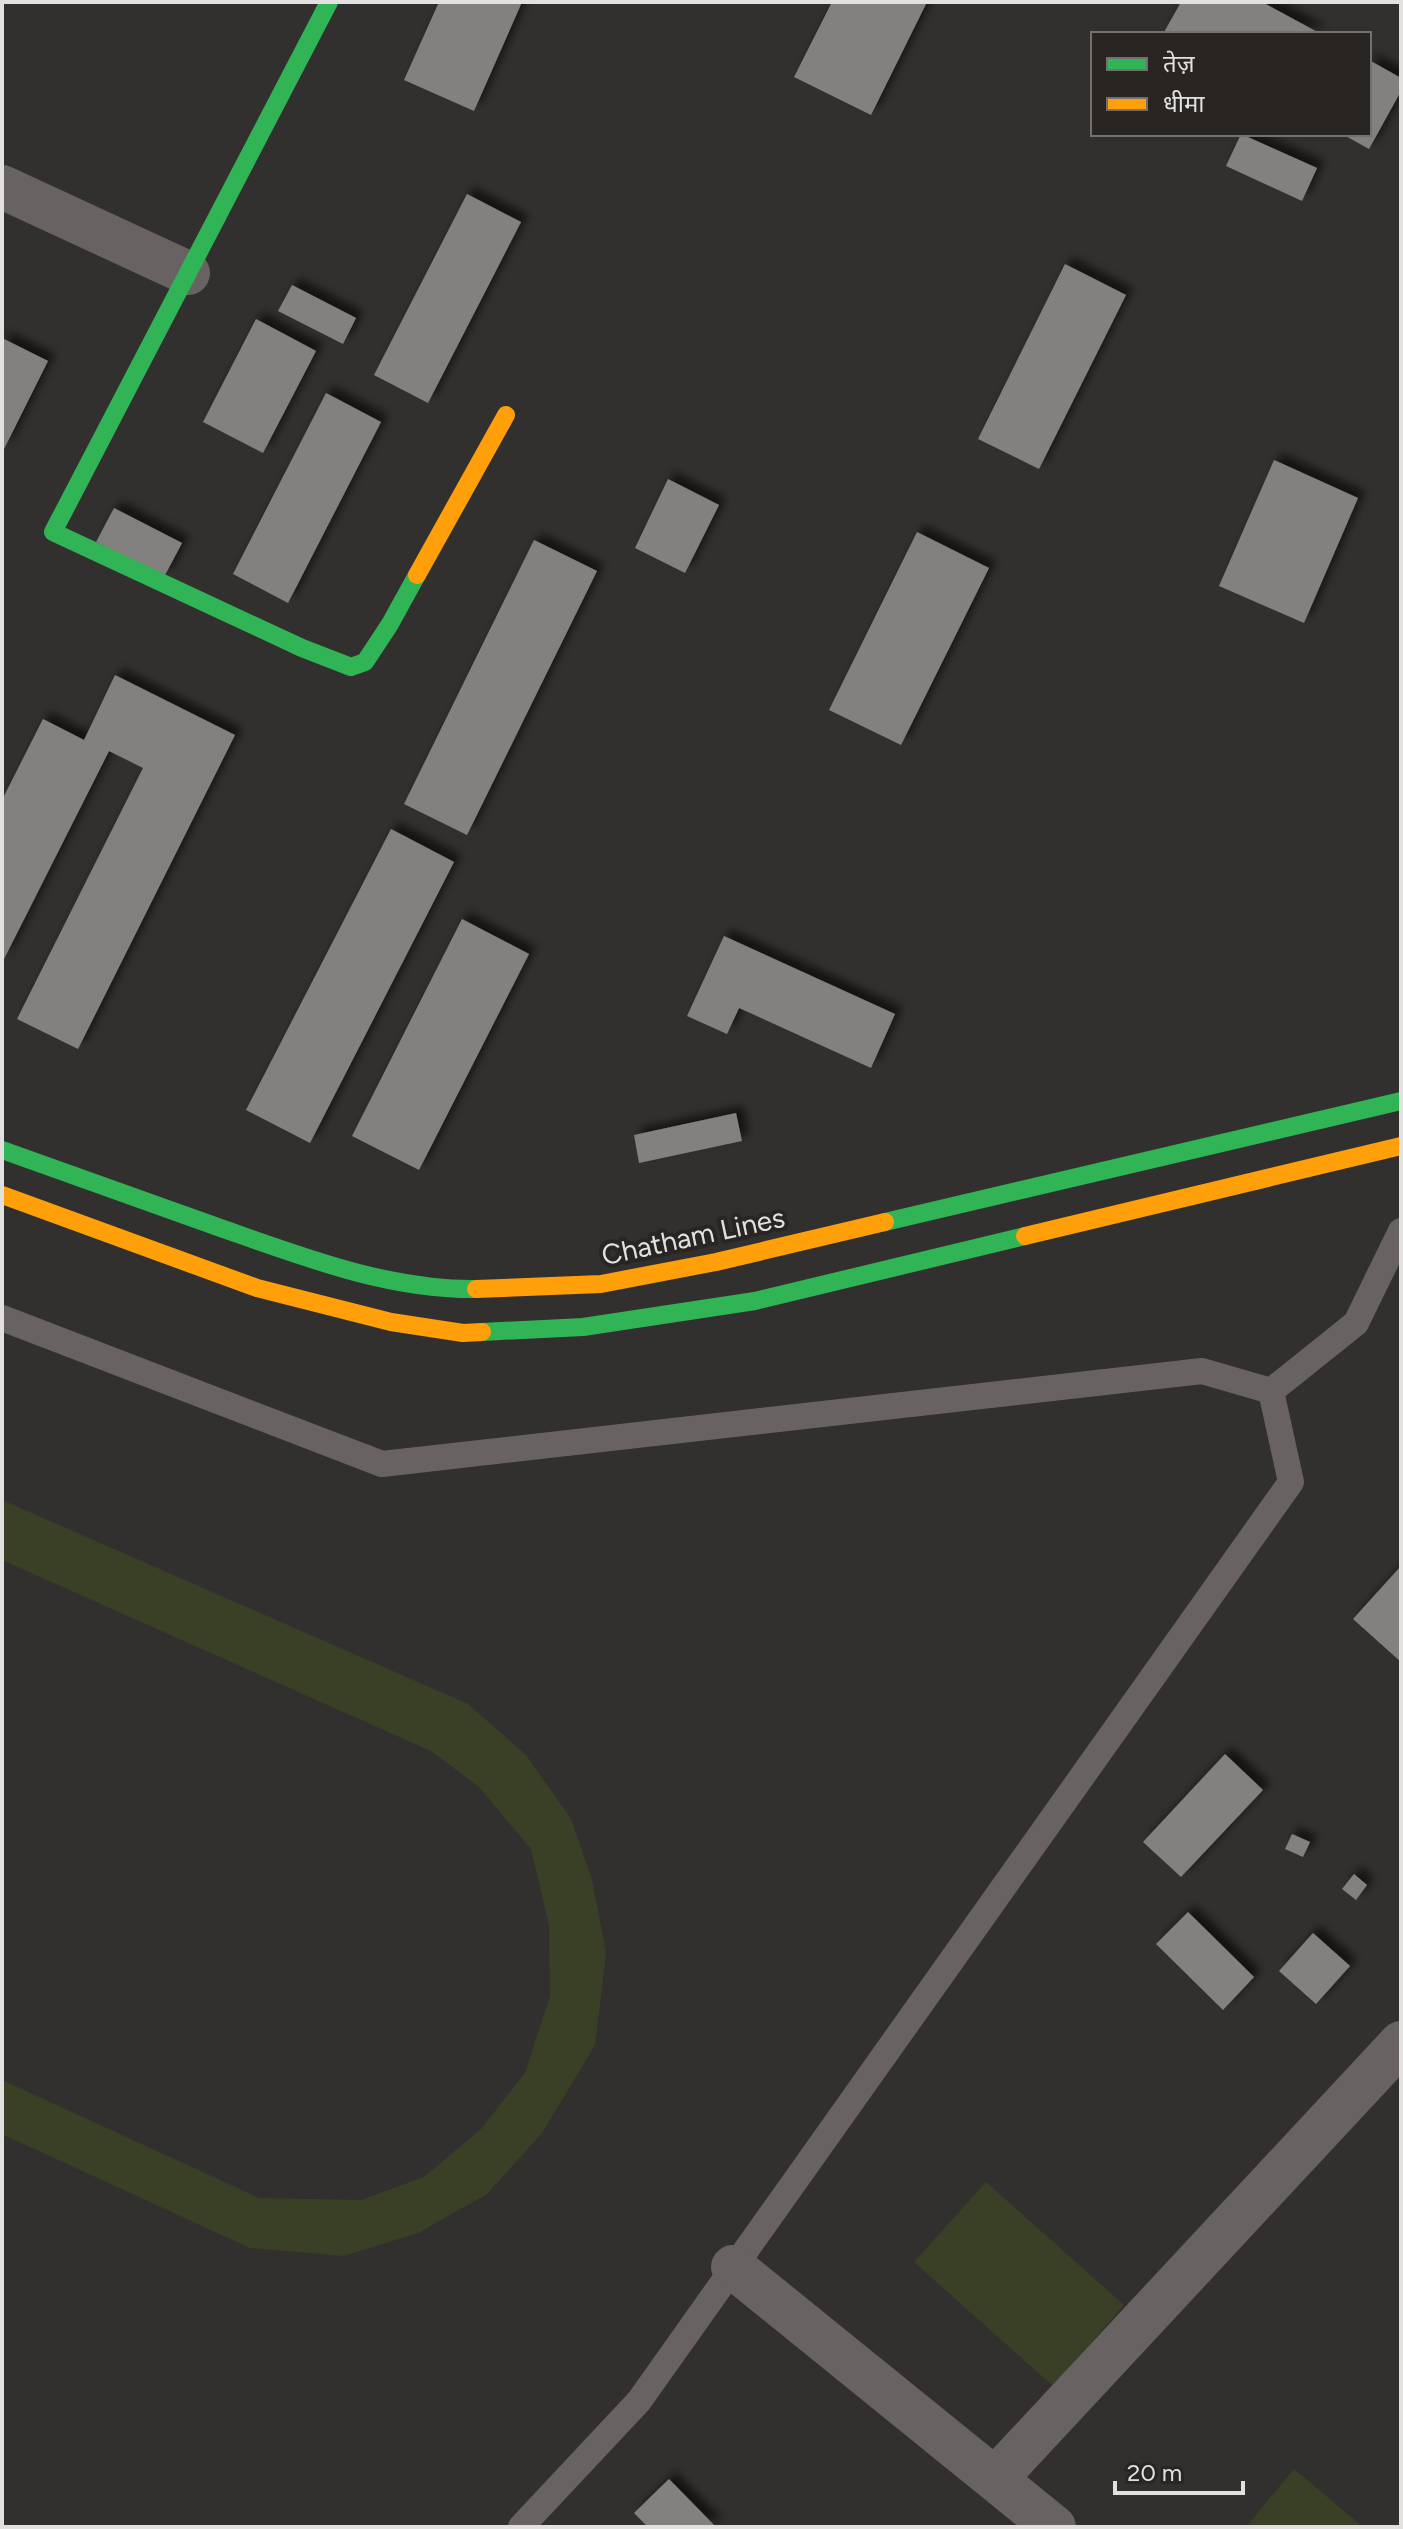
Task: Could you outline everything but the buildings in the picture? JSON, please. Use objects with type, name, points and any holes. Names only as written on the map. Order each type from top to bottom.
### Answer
[{"type":"main road","points":[[329,2],[53,532],[302,648],[351,667],[365,662],[390,624],[506,415]]},
{"type":"main road","name":"Chatham Lines","points":[[2,1150],[309,1259],[388,1279],[459,1289],[535,1288],[601,1284],[716,1262],[1401,1101]]},
{"type":"main road","points":[[2,1195],[257,1288],[391,1322],[463,1333],[583,1327],[755,1301],[1401,1146]]},
{"type":"street","points":[[2,187],[188,273]]},
{"type":"street","points":[[995,2479],[1401,2043]]},
{"type":"street","points":[[733,2267],[1054,2527]]},
{"type":"lane","points":[[1271,1391],[1356,1323],[1401,1231]]},
{"type":"lane","points":[[2,1318],[382,1464],[1202,1371],[1271,1391]]},
{"type":"lane","points":[[521,2527],[639,2401],[1291,1482],[1271,1391]]},
{"type":"green space","points":[[2,1500],[468,1704],[526,1755],[571,1819],[592,1880],[606,1953],[595,2045],[542,2133],[487,2194],[418,2233],[344,2256],[250,2248],[2,2134],[2,2080],[259,2198],[361,2200],[424,2177],[481,2129],[525,2073],[550,1996],[549,1925],[531,1849],[479,1787],[431,1751],[2,1560]]},
{"type":"green space","points":[[986,2182],[1124,2305],[1053,2386],[914,2262]]},
{"type":"green space","points":[[1294,2469],[1363,2527],[1246,2527]]},
{"type":"traffic: fast","points":[[329,2],[53,532],[302,648],[351,667],[365,662],[417,575]]},
{"type":"traffic: fast","points":[[885,1222],[1401,1101]]},
{"type":"traffic: fast","points":[[2,1150],[343,1269],[409,1284],[476,1289]]},
{"type":"traffic: fast","points":[[482,1332],[583,1327],[755,1301],[1025,1236]]},
{"type":"traffic: slow","points":[[417,575],[506,415]]},
{"type":"traffic: slow","points":[[1025,1236],[1401,1146]]},
{"type":"traffic: slow","points":[[2,1195],[257,1288],[391,1322],[463,1333],[482,1332]]},
{"type":"traffic: slow","points":[[476,1289],[601,1284],[716,1262],[885,1222]]}]
